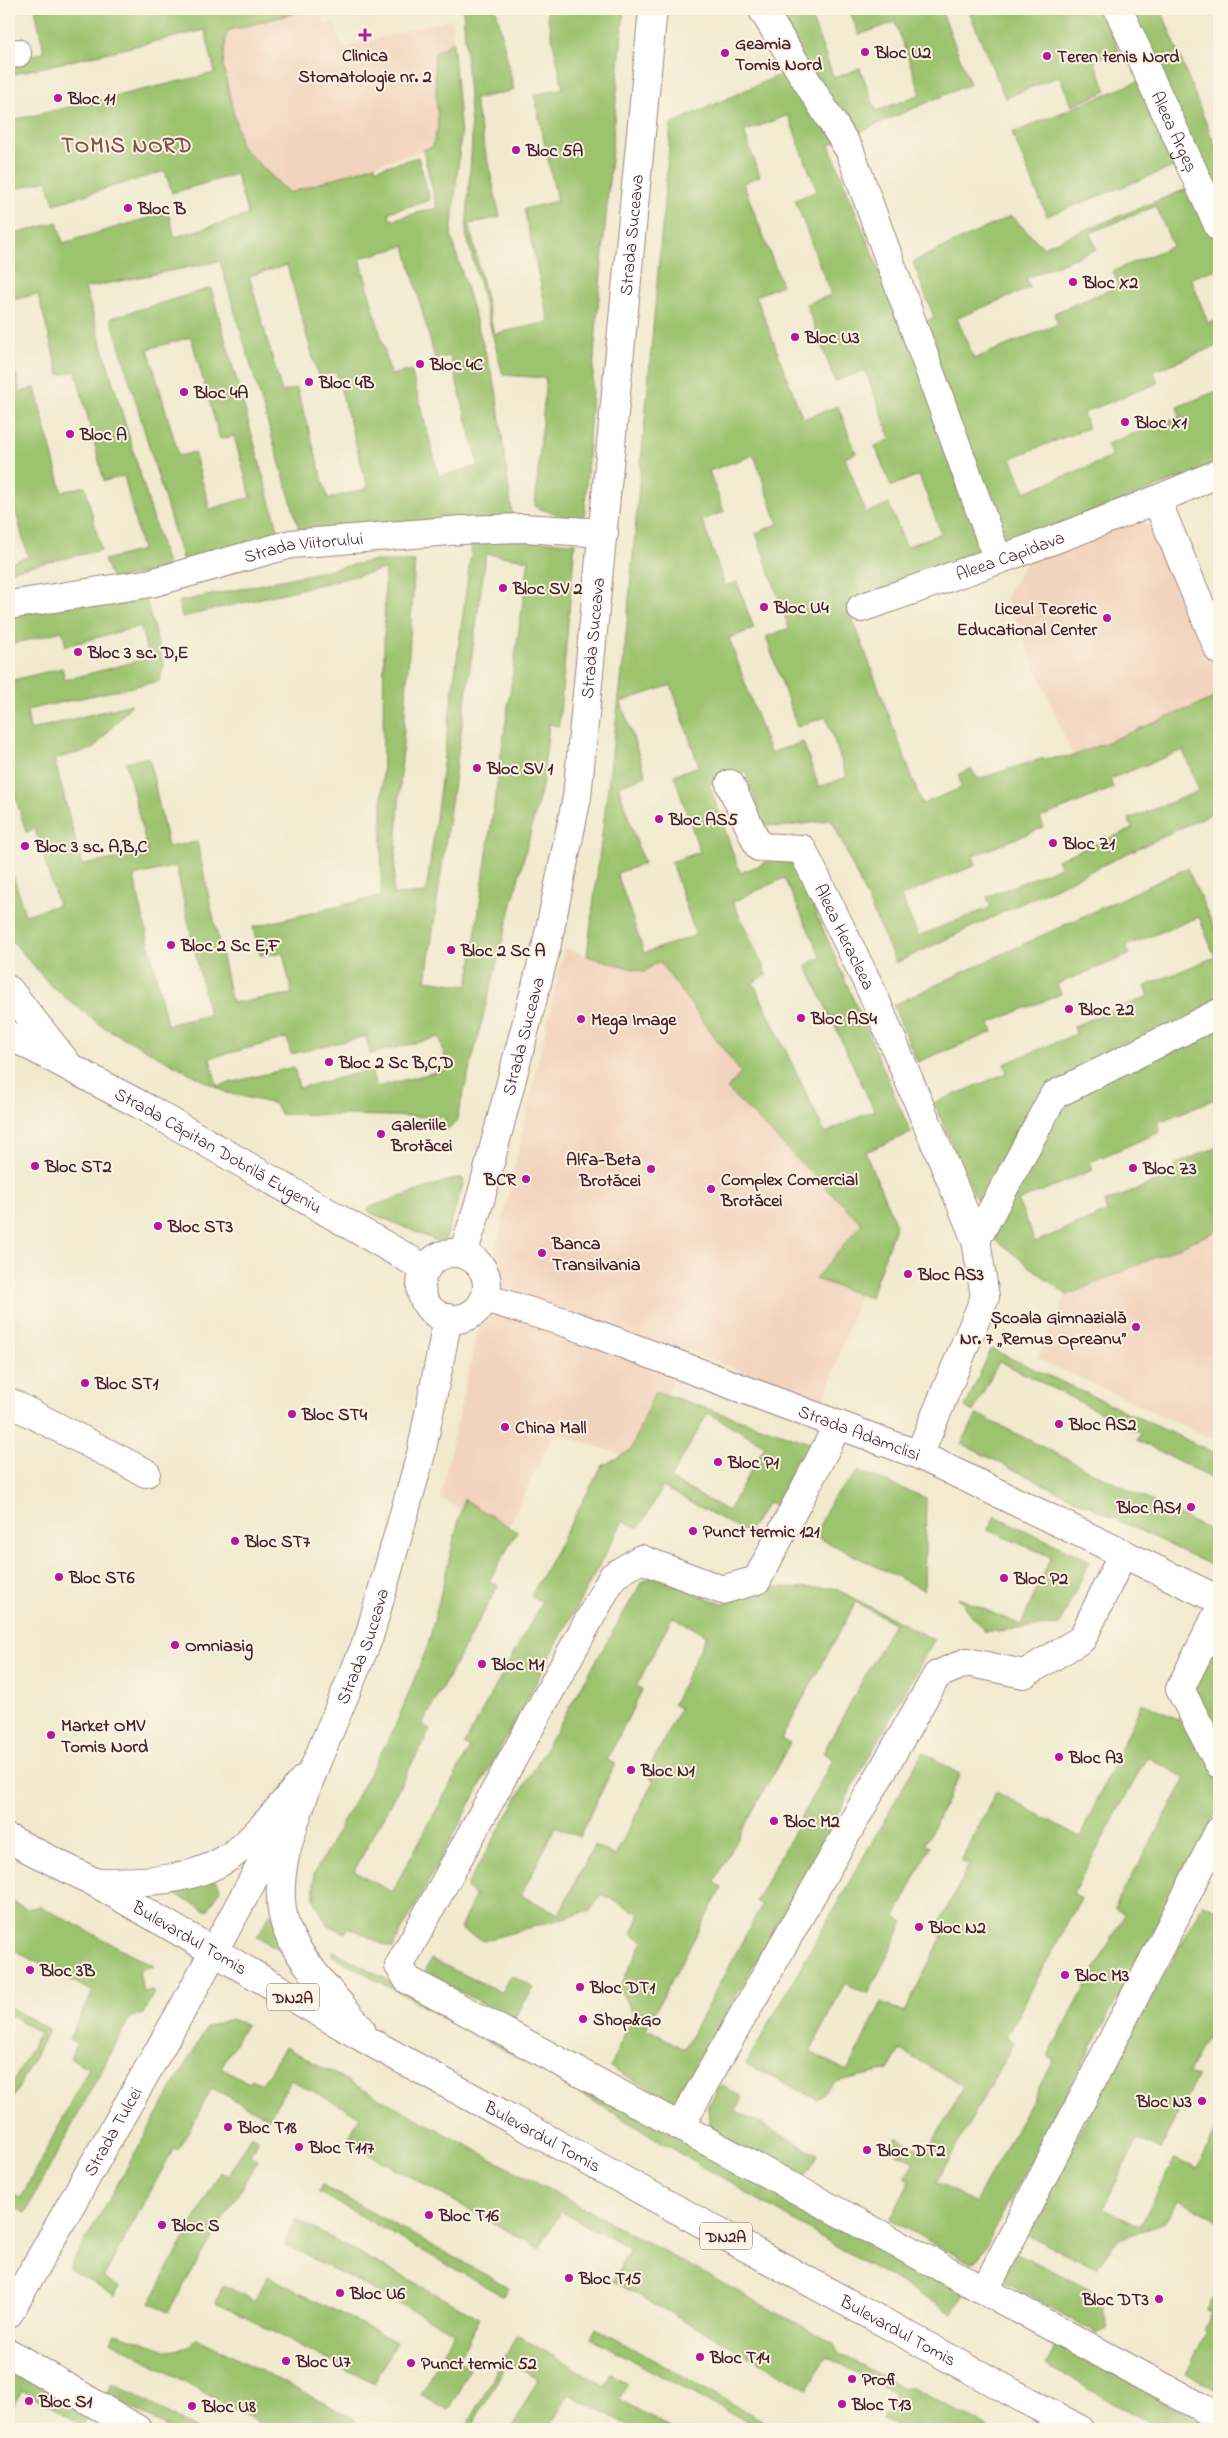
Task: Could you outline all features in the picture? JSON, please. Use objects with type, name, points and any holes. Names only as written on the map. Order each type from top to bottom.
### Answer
[{"type":"street","name":"Strada Suceava","points":[[463,1254],[481,1196],[546,948],[577,797],[604,533],[653,9]]},
{"type":"street","points":[[762,9],[850,151],[998,560]]},
{"type":"street","name":"Aleea Argeș","points":[[1118,9],[1219,228]]},
{"type":"street","name":"Aleea Capidava","points":[[861,608],[1157,501],[1219,473]]},
{"type":"street","points":[[1157,501],[1219,650]]},
{"type":"street","name":"Strada Viitorului","points":[[9,605],[151,583],[291,544],[462,530],[523,528],[604,533]]},
{"type":"street","name":"Aleea Heracleea","points":[[730,784],[759,847],[802,849],[872,992],[976,1240],[986,1297],[919,1455]]},
{"type":"street","points":[[9,990],[73,1070]]},
{"type":"street","points":[[976,1240],[1054,1095],[1219,1013]]},
{"type":"street","name":"Strada Căpitan Dobrilă Eugeniu","points":[[11,1043],[73,1070],[150,1110],[426,1268]]},
{"type":"street","points":[[463,1254],[481,1266],[486,1276],[487,1288],[478,1308],[470,1315],[460,1318],[448,1318],[438,1314],[424,1299],[421,1289],[426,1268],[442,1255],[463,1254]]},
{"type":"street","name":"Strada Adamclisi","points":[[484,1298],[567,1323],[919,1455],[1219,1600]]},
{"type":"street","name":"Strada Suceava","points":[[214,1950],[314,1768],[369,1638],[421,1454],[448,1318]]},
{"type":"street","points":[[9,1402],[146,1473]]},
{"type":"street","points":[[838,1425],[757,1580],[722,1590],[641,1559],[613,1576],[399,1966],[408,1980],[1219,2417]]},
{"type":"street","points":[[680,2126],[937,1675],[967,1662],[1024,1674],[1082,1639],[1123,1553]]},
{"type":"street","points":[[1219,1611],[1180,1689],[1219,1764]]},
{"type":"street","points":[[94,1882],[135,1882],[169,1879],[194,1874],[220,1862],[241,1849],[314,1768]]},
{"type":"street","points":[[314,1768],[289,1842],[281,1881],[281,1906],[286,1929],[306,1961],[372,2043]]},
{"type":"street","points":[[985,2290],[1219,1831]]},
{"type":"street","name":"Bulevardul Tomis","points":[[9,1839],[94,1882],[372,2043],[1079,2429]]},
{"type":"street","name":"Strada Tulcei","points":[[9,2313],[214,1950]]},
{"type":"street","points":[[9,2353],[98,2420],[137,2429]]},
{"type":"shaded area","points":[[302,9],[320,9],[324,24],[334,22],[342,48],[452,19],[453,41],[434,54],[438,127],[432,147],[289,193],[241,147],[223,65],[227,31],[303,11]]},
{"type":"shaded area","name":"Liceul Teoretic Educational Center","points":[[1133,520],[1154,527],[1166,537],[1219,671],[1219,696],[1073,756],[1006,597],[1025,563]]},
{"type":"shaded area","points":[[564,948],[587,956],[659,961],[741,1074],[727,1089],[862,1224],[816,1279],[860,1294],[823,1405],[686,1349],[639,1460],[554,1433],[505,1534],[440,1498]]},
{"type":"shaded area","name":"Școala Gimnazială Nr. 7 „Remus Opreanu”","points":[[1219,1230],[1219,1442],[1037,1358],[1067,1295]]},
{"type":"green space","points":[[35,9],[302,9],[303,11],[227,31],[223,65],[241,146],[289,193],[375,165],[376,169],[418,157],[430,200],[389,212],[390,220],[437,208],[423,150],[432,147],[438,127],[434,54],[453,41],[461,135],[451,235],[496,389],[513,521],[300,532],[220,261],[85,288],[168,568],[112,580],[104,560],[142,550],[124,476],[104,481],[76,371],[59,375],[38,294],[9,301],[9,236],[57,222],[63,243],[168,212],[175,237],[248,215],[236,174],[172,193],[165,171],[54,204],[47,180],[9,191],[9,121],[215,73],[205,30],[9,75],[9,63],[44,52]],"holes":[[[405,246],[435,359],[450,356],[479,466],[439,476],[411,370],[391,375],[360,258]],[[287,265],[318,376],[336,372],[368,488],[328,499],[297,388],[282,392],[249,276]]]},
{"type":"green space","points":[[463,9],[496,9],[514,90],[474,99],[500,217],[469,224],[494,334],[549,322],[524,209],[557,201],[534,95],[563,88],[546,9],[624,9],[595,343],[584,523],[535,507],[546,378],[503,375],[466,233],[472,142]]},
{"type":"green space","points":[[750,9],[808,9],[834,78],[860,68],[876,111],[921,94],[895,22],[859,35],[849,9],[941,9],[970,84],[829,145],[903,330],[934,318],[913,262],[1011,216],[1043,247],[1189,188],[1219,247],[1219,268],[1191,278],[1208,323],[1219,320],[1219,345],[1154,371],[1158,383],[1083,413],[1088,428],[1011,458],[1025,492],[1112,457],[1107,444],[1180,416],[1177,407],[1219,390],[1219,463],[848,606],[922,804],[961,788],[959,774],[971,769],[978,779],[1041,759],[1073,756],[1219,696],[1219,810],[896,963],[832,820],[780,827],[764,824],[745,771],[709,784],[740,873],[777,858],[795,864],[911,1133],[865,1152],[896,1225],[870,1298],[815,1279],[862,1224],[727,1089],[741,1073],[659,961],[644,972],[587,956],[624,657],[671,124],[786,72]],"holes":[[[788,115],[817,191],[795,200],[831,295],[806,304],[835,381],[865,370],[891,439],[875,446],[891,486],[919,475],[941,533],[906,547],[889,504],[866,513],[845,458],[856,453],[838,406],[803,419],[756,296],[782,285],[743,183],[760,176],[744,132]],[[1156,206],[1173,246],[1113,271],[1119,286],[1054,313],[1058,324],[974,359],[957,318],[1030,288],[1026,278],[1096,249],[1090,233]],[[754,455],[778,524],[756,533],[789,628],[766,637],[797,727],[826,717],[847,777],[819,787],[803,742],[770,753],[729,638],[754,629],[737,582],[725,586],[702,520],[724,512],[709,471]],[[671,685],[699,766],[674,775],[700,852],[671,862],[696,935],[644,953],[617,873],[644,864],[618,786],[646,776],[621,702]],[[1183,750],[1199,791],[1129,819],[1132,829],[1057,860],[1060,867],[987,897],[991,907],[918,936],[901,896],[976,865],[973,856],[1044,827],[1040,818],[1113,788],[1110,779]],[[784,878],[821,957],[806,965],[874,1110],[825,1133],[753,982],[767,975],[733,902]]]},
{"type":"green space","name":"Teren tenis Nord","points":[[968,9],[1101,9],[1119,50],[1094,61],[1107,91],[1072,106],[1059,76],[1005,98]]},
{"type":"green space","points":[[1129,9],[1161,9],[1219,156],[1219,202]]},
{"type":"green space","points":[[1139,81],[1176,166],[1047,216],[1012,133]]},
{"type":"green space","points":[[211,288],[280,536],[183,561],[111,318]],"holes":[[[191,337],[220,439],[234,436],[251,497],[210,509],[194,452],[179,456],[148,349]]]},
{"type":"green space","points":[[9,346],[20,392],[35,388],[62,492],[85,486],[101,550],[9,571],[9,563],[28,557],[9,487]]},
{"type":"green space","points":[[473,538],[575,543],[559,726],[549,724],[542,787],[456,1122],[445,1131],[445,1117],[280,1114],[275,1104],[227,1093],[100,1025],[50,985],[9,937],[9,861],[25,915],[58,905],[35,829],[26,832],[9,775],[9,681],[62,668],[65,680],[149,658],[140,626],[66,646],[62,631],[9,645],[9,613],[144,592],[164,666],[159,681],[27,710],[30,730],[132,704],[93,749],[54,759],[82,865],[148,853],[126,762],[149,757],[168,847],[197,842],[232,1003],[292,994],[283,953],[260,955],[253,927],[381,896],[385,569],[182,617],[178,602],[371,561],[415,561],[393,895],[426,893]],"holes":[[[486,554],[529,560],[468,986],[426,980]],[[176,866],[209,1015],[167,1025],[134,876]],[[366,1036],[370,1054],[440,1037],[448,1069],[376,1087],[371,1070],[299,1088],[294,1067],[217,1086],[210,1058],[287,1038],[291,1054]]]},
{"type":"green space","points":[[1187,868],[1219,938],[1219,1097],[1157,1123],[1160,1132],[1090,1162],[1093,1170],[1018,1201],[1035,1242],[1107,1212],[1104,1203],[1177,1173],[1174,1165],[1219,1146],[1219,1230],[1067,1295],[994,1239],[934,1103],[1007,1073],[1004,1064],[1076,1034],[1074,1026],[1149,996],[1145,986],[1215,957],[1199,917],[1126,946],[1129,955],[1057,984],[1061,994],[989,1023],[993,1032],[917,1062],[893,1005]]},
{"type":"green space","points":[[456,1178],[462,1178],[464,1181],[445,1241],[439,1242],[371,1213],[368,1210],[370,1207]]},
{"type":"green space","points":[[991,1349],[1219,1455],[1219,1481],[1137,1440],[1141,1433],[999,1361],[973,1412],[965,1407]]},
{"type":"green space","points":[[655,1391],[813,1444],[786,1509],[768,1502],[747,1533],[663,1487],[639,1528],[623,1521],[392,1949],[349,1927],[345,1933],[327,1924],[314,1899],[314,1874],[395,1727],[428,1645],[464,1499],[517,1532],[489,1581],[498,1586],[422,1725],[430,1730],[354,1871],[392,1892],[470,1748],[464,1744],[542,1602],[531,1596],[602,1466],[631,1450]],"holes":[[[708,1413],[765,1445],[728,1511],[670,1479]]]},
{"type":"green space","points":[[977,1414],[1219,1535],[1219,1569],[961,1444]]},
{"type":"green space","points":[[859,1471],[926,1498],[924,1590],[815,1536],[831,1500]]},
{"type":"green space","points":[[995,1516],[1090,1561],[1059,1625],[985,1632],[958,1598],[1021,1625],[1051,1557],[988,1530]]},
{"type":"green space","points":[[652,1576],[722,1604],[760,1587],[834,1588],[934,1640],[677,2103],[610,2067],[633,2014],[619,1989],[643,1941],[632,1934],[640,1914],[601,1894],[591,1910],[483,1941],[460,1929],[475,1896],[466,1887],[641,1583]],"holes":[[[856,1602],[894,1623],[823,1753],[833,1759],[756,1901],[762,1905],[684,2049],[646,2028],[722,1887],[714,1882],[790,1743],[781,1739]],[[672,1617],[707,1635],[673,1704],[680,1708],[646,1775],[654,1780],[615,1856],[594,1845],[559,1914],[521,1895],[556,1826],[579,1837],[615,1764],[607,1760],[642,1690],[636,1687]]]},
{"type":"green space","points":[[1219,1626],[1219,1807],[979,2259],[971,2263],[890,2220],[910,2181],[905,2178],[914,2162],[890,2149],[897,2137],[927,2153],[964,2086],[900,2050],[888,2070],[835,2082],[817,2099],[746,2064],[923,1752],[960,1774],[925,1844],[930,1847],[895,1917],[904,1922],[868,1994],[845,1983],[810,2052],[847,2071],[882,2002],[904,2013],[942,1937],[935,1932],[969,1865],[961,1861],[996,1792],[1080,1837],[1142,1703],[1178,1719]],"holes":[[[1147,1757],[1186,1778],[1114,1908],[1125,1914],[1048,2056],[1054,2060],[975,2203],[937,2182],[1014,2042],[1006,2037],[1081,1898],[1073,1893]]]},
{"type":"green space","points":[[206,1881],[216,1881],[221,1889],[207,1911],[176,1895],[179,1889]]},
{"type":"green space","points":[[9,1900],[27,1909],[40,1906],[154,1966],[139,1970],[143,1992],[152,1990],[154,1992],[143,2014],[130,2017],[25,2213],[9,2204],[9,2192],[21,2198],[89,2068],[70,2058],[77,2043],[69,2039],[93,1992],[9,1947]]},
{"type":"green space","points":[[1203,1904],[1219,1910],[1219,2011],[1188,2073],[1197,2077],[1160,2150],[1138,2139],[1103,2208],[1140,2227],[1175,2158],[1197,2169],[1219,2124],[1219,2221],[1179,2199],[1165,2222],[1117,2240],[1096,2268],[1024,2233]]},
{"type":"green space","points":[[271,1913],[287,1954],[257,1937]]},
{"type":"green space","points":[[334,1951],[965,2291],[953,2313],[829,2242],[546,2073],[331,1955]]},
{"type":"green space","points":[[431,1959],[501,1992],[511,1975],[534,1988],[512,2021],[425,1972]]},
{"type":"green space","points":[[9,2007],[49,2029],[9,2106],[9,2090],[40,2032],[9,2015]]},
{"type":"green space","points":[[231,2019],[246,2025],[221,2067],[249,2083],[252,2079],[262,2084],[285,2047],[833,2343],[837,2352],[903,2388],[913,2388],[990,2429],[901,2429],[882,2419],[896,2394],[826,2356],[808,2389],[613,2281],[630,2249],[561,2211],[539,2248],[347,2142],[360,2116],[291,2080],[269,2118],[212,2088],[178,2150],[174,2148],[103,2278],[119,2287],[115,2295],[69,2269],[207,2027]]},
{"type":"green space","points":[[721,2085],[742,2097],[736,2111],[818,2154],[803,2179],[719,2135],[709,2124],[708,2106]]},
{"type":"green space","points":[[251,2135],[258,2139],[250,2155],[258,2160],[168,2312],[150,2303],[220,2172],[228,2176]]},
{"type":"green space","points":[[322,2185],[508,2287],[503,2296],[318,2192]]},
{"type":"green space","points":[[295,2219],[480,2318],[458,2360],[470,2369],[448,2411],[421,2395],[454,2332],[285,2244]]},
{"type":"green space","points":[[1015,2252],[1099,2294],[1107,2329],[1097,2334],[1006,2282],[1004,2273]]},
{"type":"green space","points":[[268,2276],[396,2342],[374,2384],[216,2302],[224,2285],[254,2301]]},
{"type":"green space","points":[[1219,2290],[1219,2393],[1186,2373],[1206,2333],[1203,2330],[1211,2313],[1206,2311]]},
{"type":"green space","points":[[596,2328],[776,2429],[759,2429],[591,2338]]},
{"type":"green space","points":[[116,2333],[170,2351],[189,2347],[197,2338],[355,2419],[350,2429],[270,2429],[111,2341]]},
{"type":"green space","points":[[517,2335],[605,2386],[612,2374],[628,2384],[619,2399],[672,2429],[636,2429],[569,2394],[548,2429],[511,2429],[538,2379],[508,2362],[470,2429],[465,2429]]},
{"type":"green space","points":[[1057,2342],[1215,2429],[1162,2429],[1045,2365]]},
{"type":"green space","points":[[9,2367],[89,2414],[83,2425],[22,2390],[9,2413]]},
{"type":"green space","points":[[113,2383],[197,2429],[170,2429],[107,2394]]},
{"type":"place","name":"Clinica Stomatologie nr. 2","points":[[365,35]]},
{"type":"place","name":"Bloc U2","points":[[865,52]]},
{"type":"place","name":"Geamia Tomis Nord","points":[[725,53]]},
{"type":"place","name":"Teren tenis Nord","points":[[1047,56]]},
{"type":"place","name":"Bloc 11","points":[[58,98]]},
{"type":"place","name":"Bloc 5A","points":[[516,150]]},
{"type":"place","name":"Bloc B","points":[[128,208]]},
{"type":"place","name":"Bloc X2","points":[[1073,282]]},
{"type":"place","name":"Bloc U3","points":[[795,337]]},
{"type":"place","name":"Bloc 4C","points":[[420,364]]},
{"type":"place","name":"Bloc 4B","points":[[309,382]]},
{"type":"place","name":"Bloc 4A","points":[[184,392]]},
{"type":"place","name":"Bloc X1","points":[[1125,422]]},
{"type":"place","name":"Bloc A","points":[[70,434]]},
{"type":"place","name":"Bloc SV 2","points":[[503,588]]},
{"type":"place","name":"Bloc U4","points":[[764,607]]},
{"type":"place","name":"Liceul Teoretic Educational Center","points":[[1107,618]]},
{"type":"place","name":"Bloc 3 sc. D,E","points":[[78,652]]},
{"type":"place","name":"Bloc SV 1","points":[[477,768]]},
{"type":"place","name":"Bloc AS5","points":[[659,819]]},
{"type":"place","name":"Bloc Z1","points":[[1053,843]]},
{"type":"place","name":"Bloc 3 sc. A,B,C","points":[[25,846]]},
{"type":"place","name":"Bloc 2 Sc E,F","points":[[171,945]]},
{"type":"place","name":"Bloc 2 Sc A","points":[[451,950]]},
{"type":"place","name":"Bloc Z2","points":[[1069,1009]]},
{"type":"place","name":"Bloc AS4","points":[[801,1018]]},
{"type":"place","name":"Mega Image","points":[[581,1019]]},
{"type":"place","name":"Bloc 2 Sc B,C,D","points":[[329,1062]]},
{"type":"place","name":"Galeriile Brotăcei","points":[[381,1134]]},
{"type":"place","name":"Bloc ST2","points":[[35,1166]]},
{"type":"place","name":"Bloc Z3","points":[[1133,1168]]},
{"type":"place","name":"Alfa-Beta Brotăcei","points":[[651,1169]]},
{"type":"place","name":"BCR","points":[[526,1179]]},
{"type":"place","name":"Complex Comercial Brotăcei","points":[[711,1189]]},
{"type":"place","name":"Bloc ST3","points":[[158,1226]]},
{"type":"place","name":"Banca Transilvania","points":[[542,1253]]},
{"type":"place","name":"Bloc AS3","points":[[908,1274]]},
{"type":"place","name":"Școala Gimnazială Nr. 7 „Remus Opreanu”","points":[[1136,1327]]},
{"type":"place","name":"Bloc ST1","points":[[85,1383]]},
{"type":"place","name":"Bloc ST4","points":[[292,1414]]},
{"type":"place","name":"Bloc AS2","points":[[1059,1424]]},
{"type":"place","name":"China Mall","points":[[505,1427]]},
{"type":"place","name":"Bloc P1","points":[[718,1462]]},
{"type":"place","name":"Bloc AS1","points":[[1191,1507]]},
{"type":"place","name":"Punct termic 121","points":[[693,1531]]},
{"type":"place","name":"Bloc ST7","points":[[235,1541]]},
{"type":"place","name":"Bloc ST6","points":[[59,1577]]},
{"type":"place","name":"Bloc P2","points":[[1004,1578]]},
{"type":"place","name":"Omniasig","points":[[175,1645]]},
{"type":"place","name":"Bloc M1","points":[[482,1664]]},
{"type":"place","name":"Market OMV Tomis Nord","points":[[51,1735]]},
{"type":"place","name":"Bloc A3","points":[[1059,1757]]},
{"type":"place","name":"Bloc N1","points":[[631,1770]]},
{"type":"place","name":"Bloc M2","points":[[774,1821]]},
{"type":"place","name":"Bloc N2","points":[[919,1927]]},
{"type":"place","name":"Bloc 3B","points":[[30,1970]]},
{"type":"place","name":"Bloc M3","points":[[1065,1975]]},
{"type":"place","name":"Bloc DT1","points":[[580,1987]]},
{"type":"place","name":"Shop&Go","points":[[583,2019]]},
{"type":"place","name":"Bloc N3","points":[[1202,2101]]},
{"type":"place","name":"Bloc T18","points":[[228,2127]]},
{"type":"place","name":"Bloc T117","points":[[299,2147]]},
{"type":"place","name":"Bloc DT2","points":[[867,2150]]},
{"type":"place","name":"Bloc T16","points":[[429,2215]]},
{"type":"place","name":"Bloc S","points":[[162,2225]]},
{"type":"place","name":"Bloc T15","points":[[569,2278]]},
{"type":"place","name":"Bloc U6","points":[[340,2293]]},
{"type":"place","name":"Bloc DT3","points":[[1159,2299]]},
{"type":"place","name":"Bloc T14","points":[[700,2357]]},
{"type":"place","name":"Bloc U7","points":[[286,2361]]},
{"type":"place","name":"Punct termic 52","points":[[411,2363]]},
{"type":"place","name":"Profi","points":[[852,2379]]},
{"type":"place","name":"Bloc S1","points":[[29,2401]]},
{"type":"place","name":"Bloc T13","points":[[842,2404]]},
{"type":"place","name":"Bloc U8","points":[[192,2406]]},
{"type":"district","name":"TOMIS NORD","points":[[127,144]]}]
